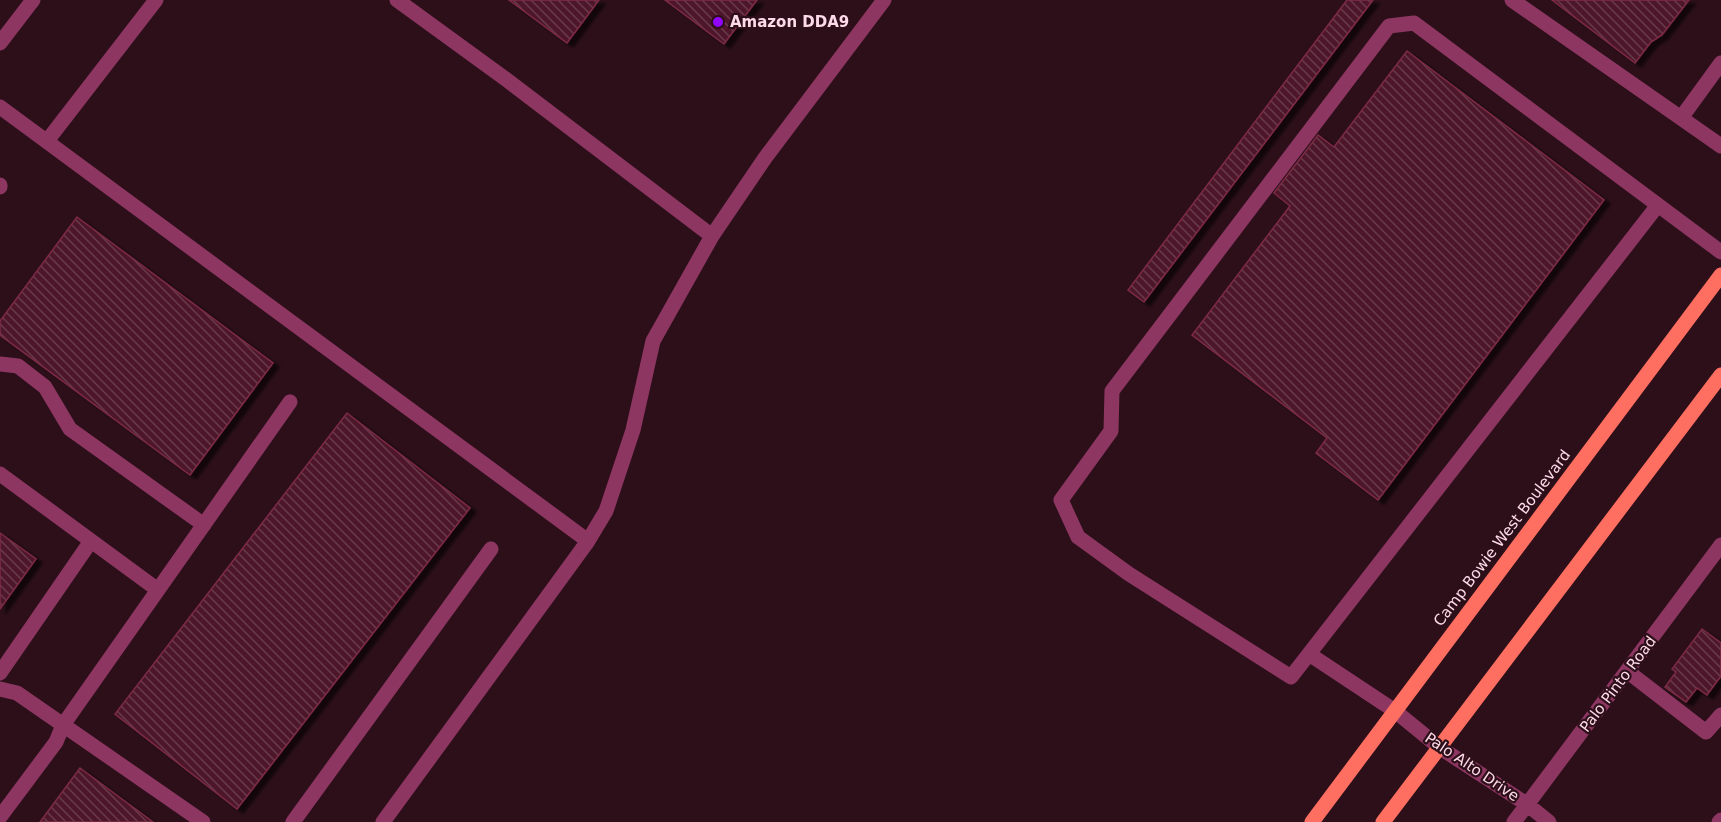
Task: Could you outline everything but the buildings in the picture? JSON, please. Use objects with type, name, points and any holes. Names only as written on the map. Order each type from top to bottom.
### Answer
[{"type":"main road","name":"Camp Bowie West Boulevard","points":[[1312,822],[1721,275]]},
{"type":"main road","points":[[1383,822],[1721,375]]},
{"type":"street","points":[[0,43],[33,0]]},
{"type":"street","points":[[47,141],[156,0]]},
{"type":"street","points":[[397,0],[507,80],[712,236]]},
{"type":"street","points":[[383,822],[588,542],[606,512],[633,430],[653,340],[712,236],[765,158],[884,0]]},
{"type":"street","points":[[1512,0],[1721,146]]},
{"type":"street","points":[[1658,205],[1291,677],[1129,574],[1078,537],[1061,500],[1111,431],[1112,391],[1389,26],[1413,23],[1658,205],[1721,252]]},
{"type":"street","points":[[1680,118],[1721,63]]},
{"type":"street","points":[[0,107],[588,542]]},
{"type":"street","points":[[0,364],[18,366],[45,387],[70,429],[204,525]]},
{"type":"street","points":[[0,816],[56,742],[63,725],[290,402]]},
{"type":"street","points":[[0,474],[158,590]]},
{"type":"street","points":[[0,673],[91,541]]},
{"type":"street","name":"Palo Pinto Road","points":[[1514,822],[1721,544]]},
{"type":"street","points":[[293,822],[491,549]]},
{"type":"street","name":"Palo Alto Drive","points":[[1309,654],[1395,711],[1439,747],[1528,805],[1549,822]]},
{"type":"street","points":[[1627,671],[1706,732],[1721,714]]},
{"type":"street","points":[[0,689],[17,693],[203,822]]},
{"type":"place","name":"Amazon DDA9","points":[[718,22]]}]
